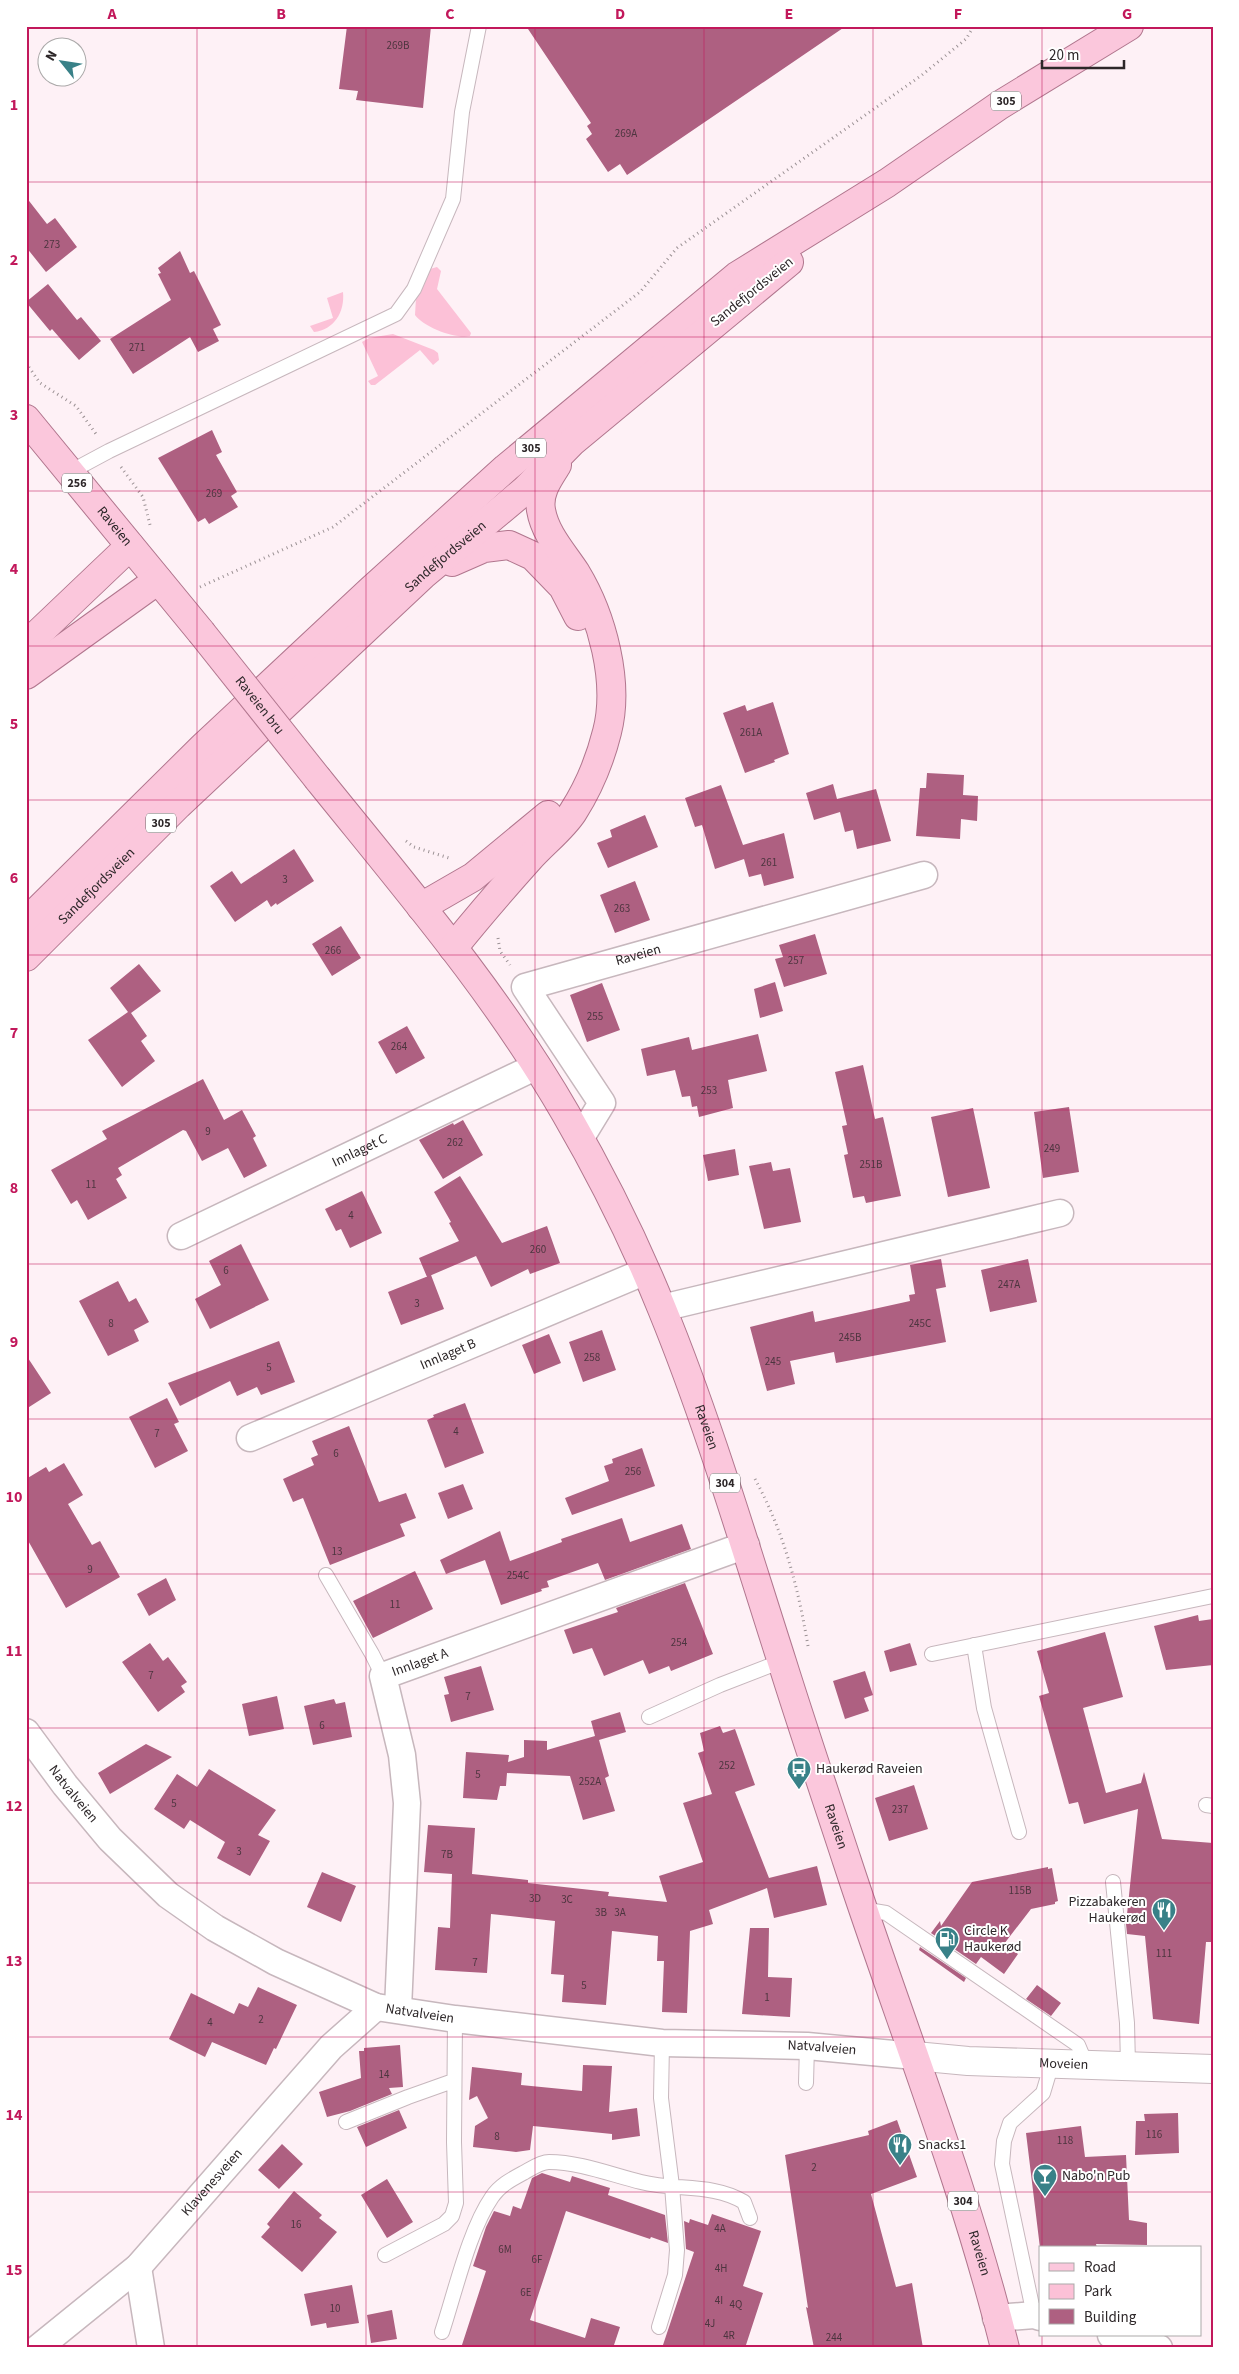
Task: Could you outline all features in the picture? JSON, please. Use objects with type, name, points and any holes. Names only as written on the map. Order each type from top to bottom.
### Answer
[{"type":"main road","name":"Sandefjordsveien","points":[[26,922],[203,747],[371,590],[506,468],[737,276],[887,183],[1000,105],[1129,26]]},
{"type":"main road","name":"Sandefjordsveien","points":[[26,957],[178,805],[423,575],[525,490],[572,442],[748,294],[887,183]]},
{"type":"main road","name":"Raveien","points":[[26,419],[68,473],[202,632]]},
{"type":"main road","name":"305","points":[[453,948],[491,900],[572,813],[591,782],[607,731],[613,697],[610,674],[596,612],[576,574],[549,532],[541,509],[544,487],[572,442]]},
{"type":"main road","name":"305","points":[[421,907],[473,877],[546,818],[567,788],[585,749],[593,712],[594,668],[580,621],[564,588],[533,556],[508,545],[484,548],[423,575]]},
{"type":"main road","points":[[26,646],[130,546]]},
{"type":"main road","points":[[26,675],[158,580]]},
{"type":"main road","name":"Raveien bru","points":[[202,632],[318,779]]},
{"type":"main road","name":"Raveien","points":[[318,779],[453,948],[536,1066],[580,1138],[646,1270],[710,1436],[881,1968],[915,2056],[954,2172],[1005,2348]]},
{"type":"street","name":"Raveien","points":[[526,987],[924,875]]},
{"type":"street","points":[[526,987],[602,1103],[580,1138]]},
{"type":"street","name":"Innlaget C","points":[[181,1236],[536,1066]]},
{"type":"street","points":[[662,1308],[1060,1213]]},
{"type":"street","name":"Innlaget B","points":[[250,1438],[646,1270]]},
{"type":"street","name":"Innlaget A","points":[[387,2008],[407,1803],[402,1755],[383,1676],[746,1545]]},
{"type":"street","name":"Natvalveien","points":[[26,1732],[65,1785],[110,1839],[168,1895],[215,1928],[276,1962],[387,2008],[454,2019],[662,2043],[807,2046],[915,2056]]},
{"type":"street","name":"Klavenesveien","points":[[38,2348],[138,2268],[331,2047],[387,2008]]},
{"type":"street","name":"Moveien","points":[[915,2056],[968,2061],[1213,2069]]},
{"type":"street","points":[[138,2268],[151,2348]]},
{"type":"street","points":[[996,2318],[1037,2316]]},
{"type":"street","points":[[1115,2336],[1159,2348]]},
{"type":"lane","points":[[68,473],[109,451],[396,314],[414,289],[453,199],[462,112],[479,26]]},
{"type":"lane","points":[[326,1575],[383,1676]]},
{"type":"lane","points":[[932,1654],[1213,1596]]},
{"type":"lane","points":[[974,1645],[984,1708],[1019,1832]]},
{"type":"lane","points":[[649,1717],[720,1685],[782,1661]]},
{"type":"lane","points":[[1113,1882],[1127,2023],[1128,2065]]},
{"type":"lane","points":[[862,1909],[886,1913],[1078,2045],[1086,2064]]},
{"type":"lane","points":[[385,2255],[436,2230],[452,2216],[456,2203],[457,2181],[453,2081],[454,2019]]},
{"type":"lane","points":[[659,2327],[676,2267],[677,2250],[672,2186],[661,2098],[662,2043]]},
{"type":"lane","points":[[806,2082],[807,2046]]},
{"type":"lane","points":[[1037,2316],[1002,2164],[1003,2149],[1010,2123],[1043,2093],[1052,2063]]},
{"type":"lane","points":[[346,2122],[408,2096],[453,2081]]},
{"type":"lane","points":[[442,2332],[479,2220],[493,2196],[506,2183],[547,2162],[577,2166],[645,2183],[710,2189],[731,2194],[744,2202],[750,2218]]},
{"type":"path","points":[[194,590],[333,527],[640,292],[677,248],[922,75],[966,39],[974,26]]},
{"type":"path","points":[[26,363],[40,383],[76,406],[143,497],[153,531]]},
{"type":"path","points":[[401,838],[414,847],[451,858]]},
{"type":"path","points":[[500,929],[498,938],[500,951],[526,987]]},
{"type":"green space","points":[[437,267],[441,271],[437,289],[471,333],[470,336],[456,336],[441,332],[426,324],[415,315],[416,298],[430,269]]},
{"type":"green space","points":[[343,292],[342,306],[337,319],[327,328],[314,332],[310,326],[333,318],[327,298]]},
{"type":"green space","points":[[393,334],[434,350],[438,353],[439,360],[433,365],[420,350],[375,385],[371,385],[368,381],[378,376],[362,342],[369,338]]},
{"type":"building","points":[[347,26],[431,26],[423,108],[356,100],[358,91],[339,89]]},
{"type":"building","points":[[526,26],[846,26],[627,175],[620,164],[608,172],[586,139],[592,134],[587,126],[591,123]]},
{"type":"building","points":[[26,197],[47,224],[55,218],[77,247],[46,272],[26,247]]},
{"type":"building","points":[[180,251],[190,273],[194,271],[221,325],[213,329],[219,341],[198,352],[190,337],[133,374],[110,339],[171,300],[158,274],[161,273],[158,268]]},
{"type":"building","points":[[48,284],[77,320],[81,317],[101,341],[79,360],[52,329],[50,331],[26,302]]},
{"type":"building","points":[[212,430],[222,452],[216,455],[237,492],[231,496],[238,507],[209,524],[205,518],[198,522],[158,458]]},
{"type":"building","points":[[773,702],[789,754],[774,760],[775,762],[745,773],[723,713],[745,705],[747,711]]},
{"type":"building","points":[[927,773],[964,775],[963,795],[978,796],[977,821],[961,819],[960,839],[916,836],[920,788],[926,788]]},
{"type":"building","points":[[833,784],[837,799],[876,789],[891,841],[857,849],[853,830],[845,832],[840,812],[814,820],[806,793]]},
{"type":"building","points":[[721,785],[743,845],[784,833],[794,878],[764,886],[761,874],[749,877],[744,859],[715,869],[702,825],[695,827],[685,798]]},
{"type":"building","points":[[645,815],[658,847],[608,868],[597,843],[612,837],[610,830]]},
{"type":"building","points":[[294,849],[314,881],[277,905],[276,903],[271,907],[267,900],[235,922],[210,886],[232,871],[241,884]]},
{"type":"building","points":[[635,881],[650,920],[615,933],[600,895]]},
{"type":"building","points":[[341,926],[361,958],[332,976],[312,944]]},
{"type":"building","points":[[815,934],[827,974],[784,987],[775,959],[783,957],[779,945]]},
{"type":"building","points":[[139,964],[161,991],[131,1013],[147,1036],[141,1041],[155,1061],[122,1087],[88,1040],[128,1012],[110,988]]},
{"type":"building","points":[[775,982],[783,1011],[760,1018],[754,989]]},
{"type":"building","points":[[602,983],[620,1030],[587,1042],[570,995]]},
{"type":"building","points":[[407,1026],[425,1058],[396,1074],[378,1042]]},
{"type":"building","points":[[758,1034],[767,1071],[728,1080],[733,1108],[699,1117],[697,1106],[692,1107],[690,1096],[682,1097],[675,1070],[647,1076],[641,1049],[689,1037],[692,1050]]},
{"type":"building","points":[[863,1065],[875,1119],[883,1117],[901,1196],[866,1203],[864,1196],[853,1198],[844,1155],[848,1154],[842,1126],[847,1125],[835,1072]]},
{"type":"building","points":[[203,1079],[224,1120],[242,1110],[256,1136],[253,1138],[267,1166],[244,1178],[228,1148],[202,1161],[186,1131],[183,1130],[118,1168],[122,1175],[116,1179],[127,1198],[88,1220],[77,1200],[71,1204],[51,1170],[107,1139],[102,1131]]},
{"type":"building","points":[[1069,1107],[1079,1172],[1043,1178],[1034,1112]]},
{"type":"building","points":[[973,1108],[990,1188],[948,1197],[931,1117]]},
{"type":"building","points":[[463,1120],[483,1155],[443,1179],[419,1140]]},
{"type":"building","points":[[735,1149],[739,1175],[708,1181],[703,1155]]},
{"type":"building","points":[[771,1162],[773,1171],[790,1168],[801,1222],[764,1229],[749,1166]]},
{"type":"building","points":[[460,1176],[502,1243],[547,1226],[560,1263],[530,1274],[528,1269],[491,1287],[476,1256],[427,1277],[419,1258],[459,1241],[449,1223],[451,1222],[434,1192]]},
{"type":"building","points":[[362,1191],[382,1233],[350,1248],[341,1229],[336,1231],[325,1209]]},
{"type":"building","points":[[241,1244],[269,1300],[210,1329],[195,1299],[221,1285],[209,1261]]},
{"type":"building","points":[[941,1259],[946,1287],[936,1289],[946,1342],[836,1363],[834,1352],[790,1361],[795,1384],[767,1391],[750,1327],[813,1311],[815,1322],[910,1301],[909,1295],[915,1294],[910,1265]]},
{"type":"building","points":[[1028,1259],[1037,1302],[990,1312],[981,1270]]},
{"type":"building","points":[[431,1275],[444,1309],[401,1325],[388,1292]]},
{"type":"building","points":[[118,1281],[129,1302],[136,1298],[149,1322],[134,1330],[139,1341],[108,1356],[79,1301]]},
{"type":"building","points":[[602,1330],[616,1370],[583,1382],[569,1342]]},
{"type":"building","points":[[549,1334],[561,1363],[534,1374],[522,1345]]},
{"type":"building","points":[[279,1341],[295,1382],[261,1395],[257,1387],[237,1396],[230,1381],[180,1406],[168,1383]]},
{"type":"building","points":[[26,1355],[51,1393],[26,1409]]},
{"type":"building","points":[[167,1398],[179,1422],[174,1424],[188,1451],[155,1468],[129,1417]]},
{"type":"building","points":[[465,1403],[484,1453],[445,1468],[427,1420],[434,1417],[433,1415]]},
{"type":"building","points":[[349,1426],[379,1502],[406,1493],[416,1518],[400,1524],[405,1536],[330,1565],[303,1498],[293,1502],[283,1479],[314,1465],[311,1458],[318,1455],[312,1441]]},
{"type":"building","points":[[642,1448],[655,1486],[572,1515],[565,1498],[609,1481],[604,1466],[613,1463],[612,1459]]},
{"type":"building","points":[[64,1463],[83,1495],[68,1504],[92,1545],[100,1541],[120,1577],[66,1608],[26,1537],[26,1479],[46,1467],[49,1472]]},
{"type":"building","points":[[463,1484],[473,1509],[448,1519],[438,1493]]},
{"type":"building","points":[[622,1518],[630,1542],[682,1524],[691,1549],[605,1580],[598,1563],[547,1581],[549,1587],[541,1589],[542,1591],[501,1605],[485,1560],[446,1574],[440,1560],[500,1531],[510,1561],[562,1542],[561,1539]]},
{"type":"building","points":[[415,1571],[433,1609],[373,1638],[353,1601]]},
{"type":"building","points":[[166,1578],[176,1600],[149,1616],[137,1594]]},
{"type":"building","points":[[685,1583],[713,1654],[671,1671],[669,1666],[649,1674],[643,1660],[604,1676],[592,1648],[573,1654],[564,1630],[618,1612],[616,1608]]},
{"type":"building","points":[[1198,1615],[1199,1621],[1213,1619],[1213,1665],[1166,1670],[1154,1626]]},
{"type":"building","points":[[1105,1632],[1123,1697],[1083,1708],[1106,1793],[1141,1783],[1144,1772],[1162,1839],[1213,1843],[1213,1942],[1206,1942],[1199,2024],[1153,2019],[1145,1936],[1127,1934],[1126,1924],[1138,1809],[1084,1824],[1078,1802],[1069,1804],[1039,1696],[1049,1693],[1037,1651]]},
{"type":"building","points":[[150,1643],[163,1661],[168,1657],[187,1682],[181,1686],[185,1692],[158,1712],[122,1662]]},
{"type":"building","points":[[910,1643],[917,1665],[890,1672],[884,1651]]},
{"type":"building","points":[[481,1666],[494,1710],[451,1722],[444,1695],[449,1694],[444,1677]]},
{"type":"building","points":[[865,1671],[873,1695],[864,1698],[869,1711],[845,1719],[833,1681]]},
{"type":"building","points":[[277,1696],[284,1729],[249,1736],[242,1704]]},
{"type":"building","points":[[334,1699],[336,1704],[345,1702],[352,1737],[313,1745],[304,1706]]},
{"type":"building","points":[[620,1712],[626,1732],[599,1740],[609,1776],[605,1778],[615,1811],[583,1820],[570,1776],[507,1773],[506,1786],[500,1786],[497,1800],[463,1798],[466,1752],[509,1755],[508,1762],[524,1757],[524,1740],[547,1741],[547,1750],[595,1736],[591,1721]]},
{"type":"building","points":[[720,1726],[723,1733],[735,1729],[755,1785],[735,1792],[769,1878],[817,1866],[827,1905],[774,1918],[767,1888],[709,1910],[713,1924],[690,1931],[687,2013],[662,2012],[664,1961],[657,1961],[658,1936],[612,1931],[606,2005],[562,2002],[564,1975],[551,1974],[555,1921],[491,1914],[487,1973],[435,1970],[438,1927],[450,1928],[452,1874],[424,1872],[428,1825],[475,1828],[472,1874],[528,1880],[528,1883],[609,1892],[608,1896],[667,1902],[659,1876],[703,1862],[683,1803],[712,1794],[698,1753],[704,1751],[700,1733]]},
{"type":"building","points":[[146,1744],[172,1757],[110,1794],[98,1773]]},
{"type":"building","points":[[209,1769],[276,1810],[258,1835],[270,1841],[250,1876],[217,1858],[225,1842],[190,1820],[184,1829],[154,1809],[177,1774],[197,1787]]},
{"type":"building","points":[[914,1785],[928,1829],[889,1841],[875,1798]]},
{"type":"building","points":[[1048,1867],[1048,1869],[1052,1868],[1058,1901],[1055,1904],[1031,1909],[1004,1944],[1018,1954],[1004,1974],[981,1957],[976,1964],[931,1933],[940,1921],[941,1926],[972,1882]]},
{"type":"building","points":[[322,1872],[356,1886],[341,1922],[307,1907]]},
{"type":"building","points":[[750,1928],[769,1928],[768,1977],[792,1978],[790,2017],[742,2014]]},
{"type":"building","points":[[920,1947],[966,1978],[964,1982],[919,1950]]},
{"type":"building","points":[[1037,1985],[1061,2003],[1051,2016],[1026,1999]]},
{"type":"building","points":[[258,1987],[297,2005],[276,2049],[274,2048],[266,2065],[212,2042],[205,2057],[169,2039],[191,1993],[234,2014],[239,2003],[248,2007]]},
{"type":"building","points":[[400,2045],[403,2087],[389,2088],[392,2094],[350,2111],[327,2117],[319,2092],[361,2078],[359,2051],[364,2051],[364,2048]]},
{"type":"building","points":[[583,2065],[612,2066],[609,2112],[637,2108],[640,2136],[612,2140],[612,2134],[533,2126],[530,2150],[516,2152],[473,2147],[475,2126],[488,2118],[477,2096],[469,2100],[472,2067],[522,2073],[521,2085],[582,2091]]},
{"type":"building","points":[[399,2110],[407,2128],[366,2147],[357,2127]]},
{"type":"building","points":[[1178,2113],[1179,2153],[1135,2155],[1136,2121],[1145,2121],[1144,2114]]},
{"type":"building","points":[[897,2120],[917,2177],[871,2194],[896,2287],[912,2283],[923,2348],[814,2348],[806,2307],[808,2308],[785,2155],[869,2135],[868,2131]]},
{"type":"building","points":[[1081,2126],[1085,2157],[1126,2155],[1129,2220],[1147,2223],[1147,2245],[1040,2246],[1026,2133]]},
{"type":"building","points":[[282,2144],[303,2164],[279,2189],[258,2170]]},
{"type":"building","points":[[542,2173],[570,2182],[572,2176],[610,2188],[608,2195],[665,2215],[668,2243],[651,2237],[650,2239],[566,2211],[530,2320],[585,2338],[591,2318],[620,2327],[613,2348],[461,2348],[486,2271],[473,2266],[486,2227],[494,2211],[510,2216],[513,2206],[521,2209],[532,2178]]},
{"type":"building","points":[[387,2179],[413,2222],[387,2238],[361,2195]]},
{"type":"building","points":[[294,2191],[322,2215],[319,2218],[337,2232],[302,2272],[261,2237],[270,2227],[267,2224]]},
{"type":"building","points":[[712,2214],[761,2231],[743,2286],[763,2293],[745,2348],[662,2348],[694,2252],[686,2249],[684,2221],[689,2223],[690,2219],[708,2225]]},
{"type":"building","points":[[352,2285],[359,2323],[327,2328],[326,2323],[311,2326],[304,2294]]},
{"type":"building","points":[[392,2310],[397,2339],[371,2343],[367,2315]]},
{"type":"place","name":"Haukerød Raveien","points":[[799,1790]]},
{"type":"place","name":"Pizzabakeren Haukerød","points":[[1164,1931]]},
{"type":"place","name":"Circle K Haukerød","points":[[947,1960]]},
{"type":"place","name":"Snacks1","points":[[900,2166]]},
{"type":"place","name":"Nabo'n Pub","points":[[1045,2197]]}]
